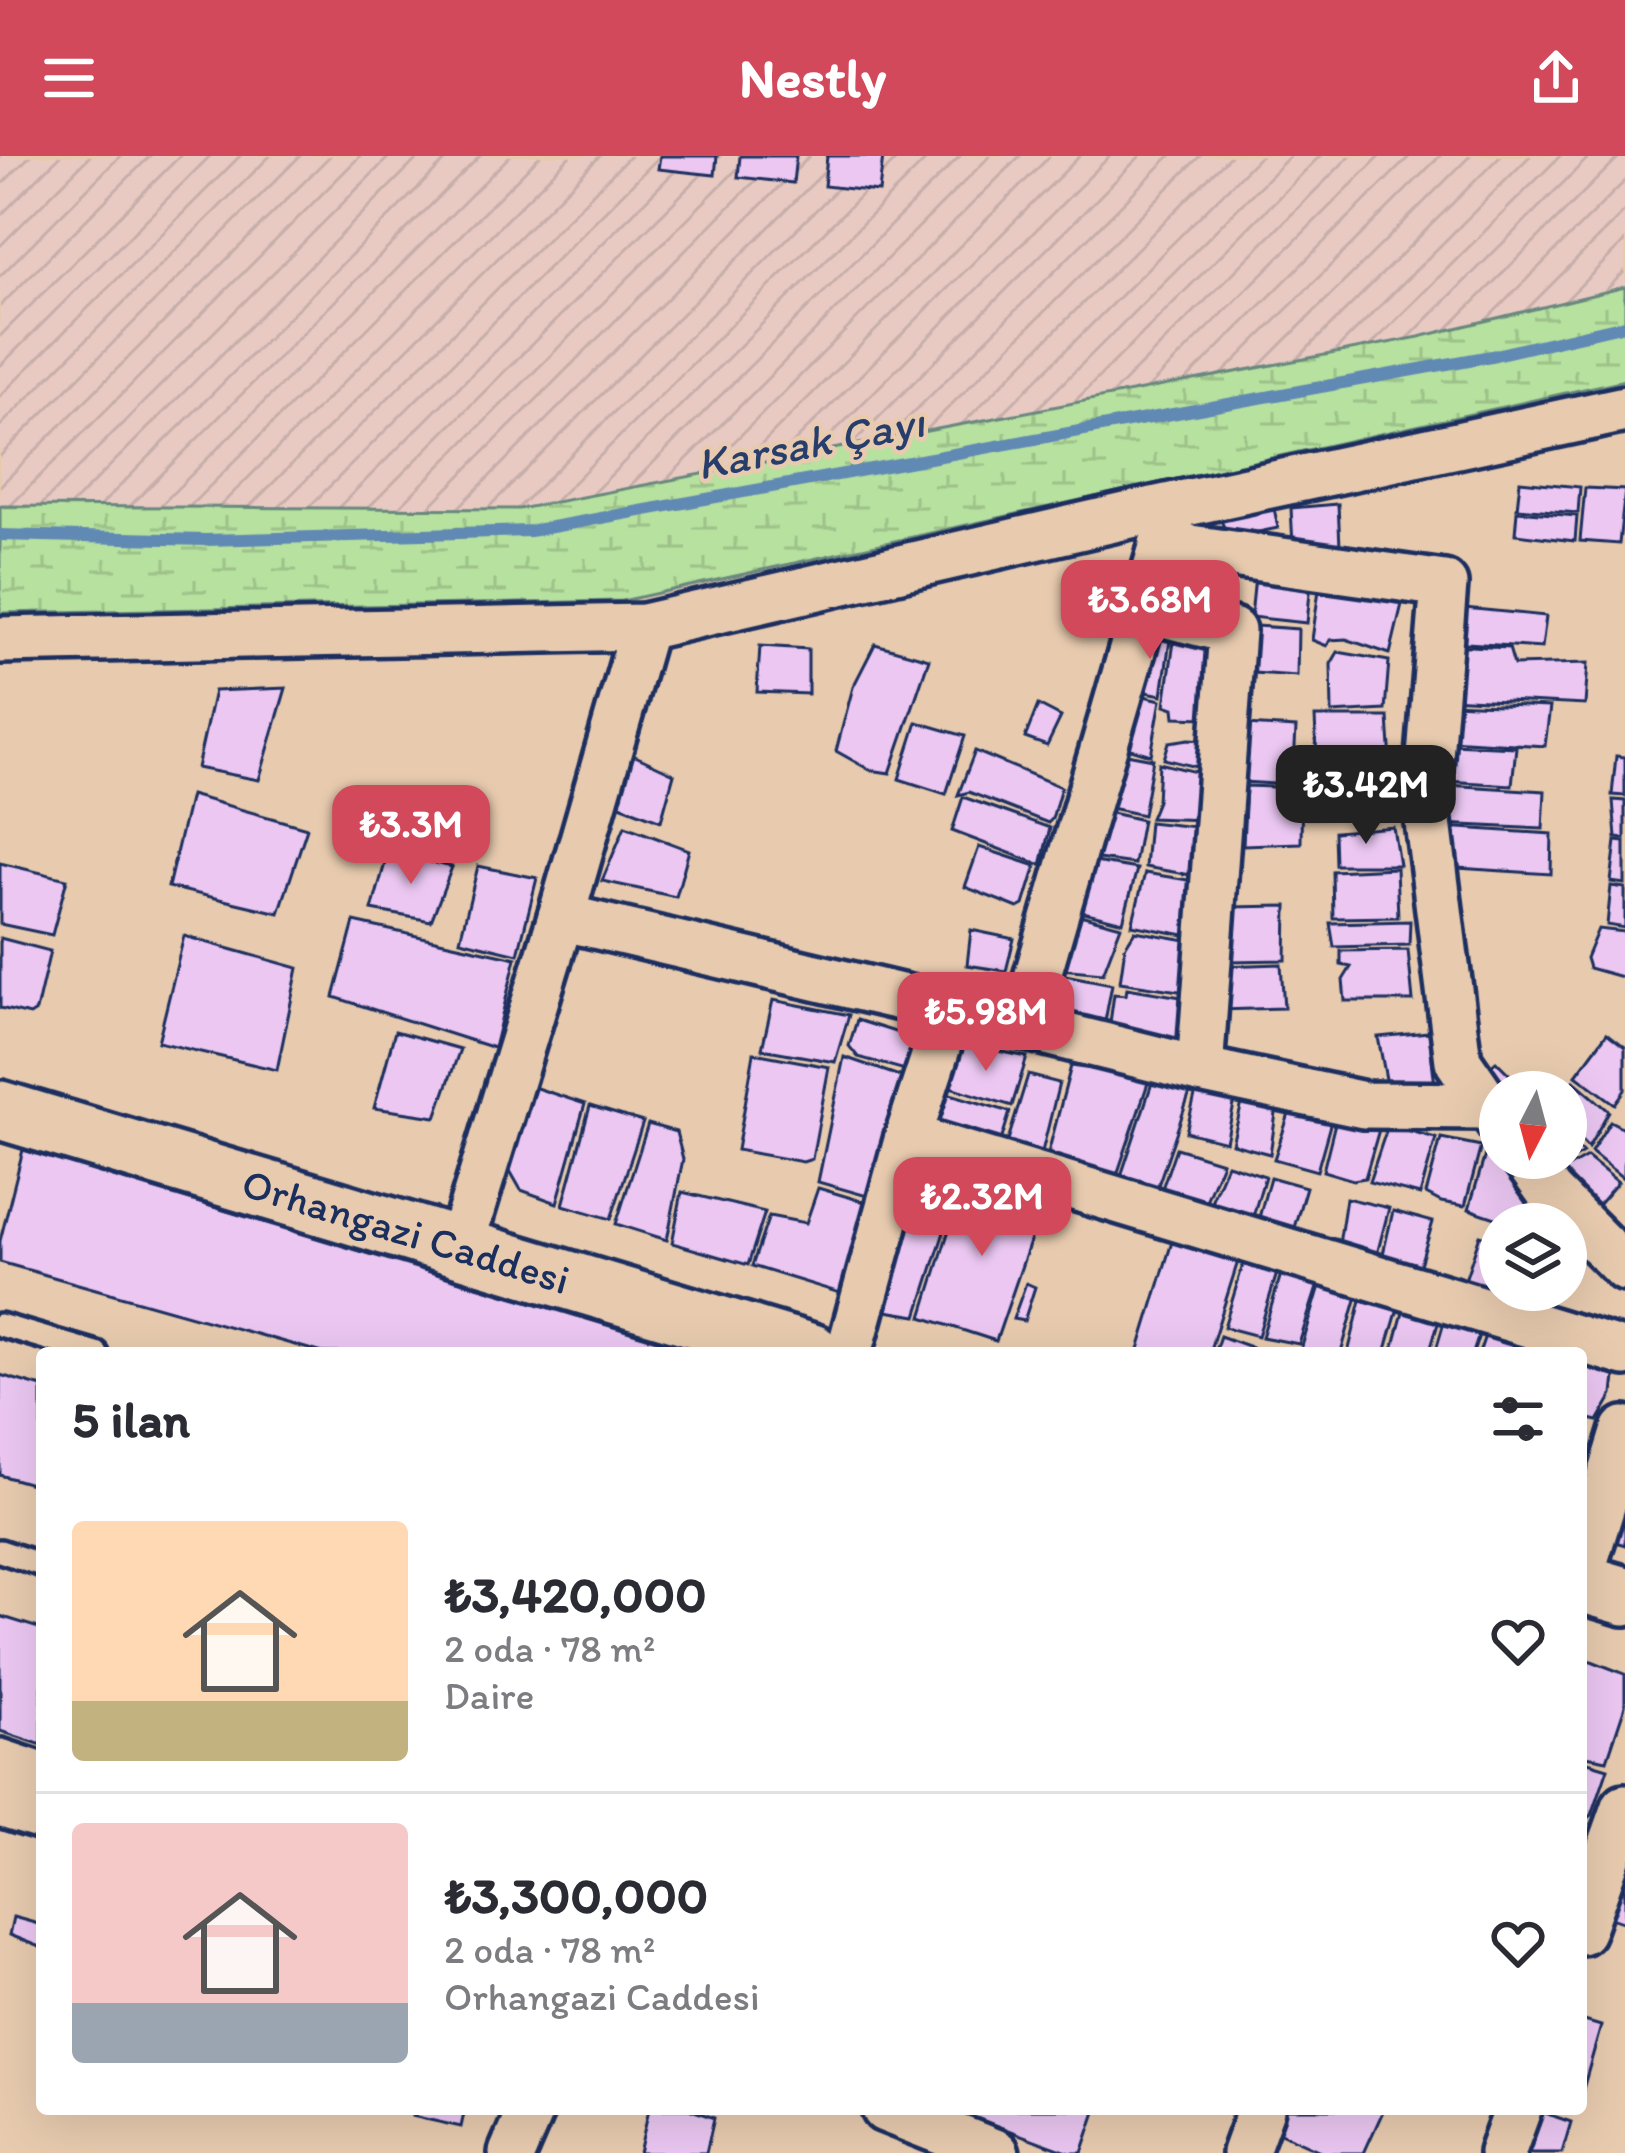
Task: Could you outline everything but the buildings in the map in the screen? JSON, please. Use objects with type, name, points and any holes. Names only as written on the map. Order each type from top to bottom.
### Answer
[{"type":"street","points":[[0,640],[644,627],[1168,525],[1625,409]]},
{"type":"street","points":[[1023,1026],[1168,525]]},
{"type":"street","points":[[1168,525],[1444,584],[1426,806],[1458,1061],[1479,1091]]},
{"type":"street","points":[[1144,609],[1232,631],[1200,1070]]},
{"type":"street","points":[[460,1247],[644,627]]},
{"type":"street","points":[[561,917],[1364,1106],[1479,1113]]},
{"type":"street","points":[[851,1347],[908,1137],[950,1008]]},
{"type":"street","name":"Orhangazi Caddesi","points":[[1,1115],[792,1347]]},
{"type":"street","points":[[908,1137],[1625,1353]]},
{"type":"street","points":[[1540,1179],[1625,1268]]},
{"type":"street","points":[[1587,1558],[1625,1430]]},
{"type":"street","points":[[1587,1580],[1625,1596]]},
{"type":"street","points":[[0,1762],[36,1773]]},
{"type":"street","points":[[0,1804],[36,1815]]},
{"type":"street","points":[[1587,1914],[1625,1808]]},
{"type":"street","points":[[512,2153],[528,2115]]},
{"type":"street","points":[[900,2115],[996,2153]]},
{"type":"street","points":[[1245,2153],[1259,2115]]},
{"type":"street","points":[[1502,2153],[1516,2115]]},
{"type":"lane","points":[[0,1325],[75,1347]]},
{"type":"lane","points":[[0,1551],[36,1563]]},
{"type":"shaded area","points":[[0,156],[1625,156],[1625,287],[1419,337],[519,509],[0,506]]},
{"type":"green space","points":[[1625,287],[1625,380],[622,601],[0,613],[0,506],[519,509],[1419,337]]},
{"type":"waterway","name":"Karsak Çayı","points":[[0,535],[206,540],[530,531],[1491,356],[1625,325]]}]
